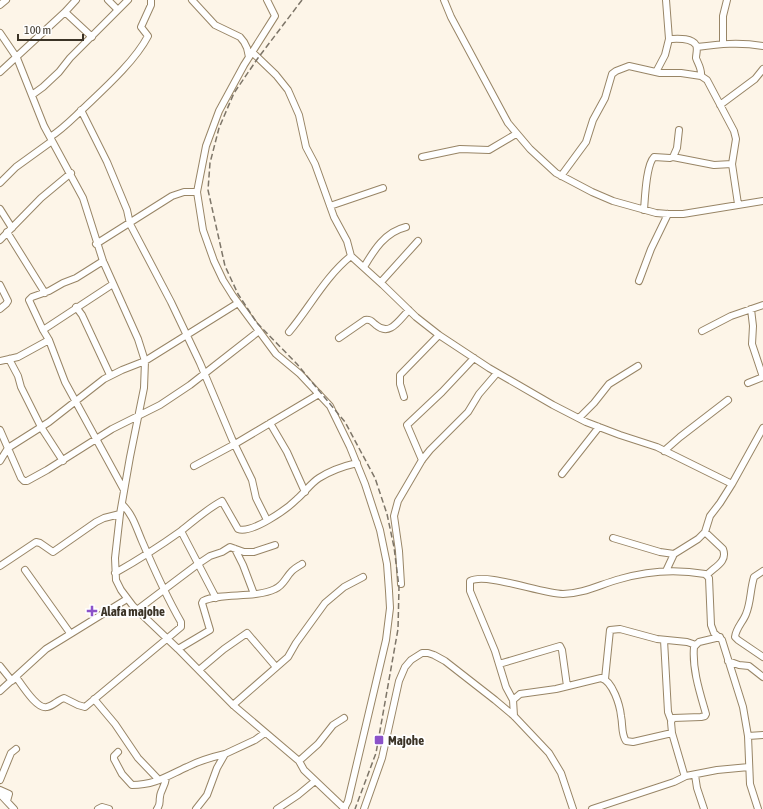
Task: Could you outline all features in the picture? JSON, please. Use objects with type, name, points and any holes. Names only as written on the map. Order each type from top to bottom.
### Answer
[{"type":"street","points":[[0,5],[6,0]]},
{"type":"street","points":[[0,72],[76,0]]},
{"type":"street","points":[[108,0],[118,10]]},
{"type":"street","points":[[32,95],[59,72],[70,58],[128,0]]},
{"type":"street","points":[[0,183],[16,167],[25,160],[29,159],[68,125],[129,62],[147,38],[148,35],[141,27],[151,5],[151,0]]},
{"type":"street","points":[[192,0],[215,25],[240,37],[250,55],[276,75],[288,90],[299,115],[306,147],[330,206],[347,242],[351,256],[381,282],[409,310],[439,335],[535,395],[579,418],[664,451],[732,484]]},
{"type":"street","points":[[0,33],[16,58],[44,126],[83,198],[96,244],[138,339],[146,361],[144,388],[124,490],[115,558],[115,573],[121,590],[126,599],[233,705],[299,761],[304,770],[344,809],[348,801],[386,640],[390,608],[387,564],[380,530],[350,446],[330,406],[300,374],[280,358],[238,303],[223,280],[203,230],[197,192],[206,146],[219,111],[250,55],[275,16],[267,0]]},
{"type":"street","points":[[444,0],[451,18],[508,123],[516,134],[544,164],[561,176],[613,201],[644,210],[668,214],[690,213],[763,201]]},
{"type":"street","points":[[656,72],[665,55],[669,39],[666,0]]},
{"type":"street","points":[[723,44],[723,16],[727,0]]},
{"type":"street","points":[[65,12],[92,37]]},
{"type":"street","points":[[669,39],[685,40],[694,43],[696,47],[696,56],[701,70],[701,76]]},
{"type":"street","points":[[696,47],[723,44],[763,46]]},
{"type":"street","points":[[561,176],[586,142],[593,120],[605,98],[612,74],[620,68],[629,66],[669,74],[701,76],[707,80],[735,135],[732,164],[738,204]]},
{"type":"street","points":[[720,104],[755,79],[763,69]]},
{"type":"street","points":[[82,110],[107,162],[127,210],[130,224],[171,302],[205,374],[252,480],[256,498],[267,520]]},
{"type":"street","points":[[673,157],[677,148],[679,130]]},
{"type":"street","points":[[422,157],[460,149],[489,150],[502,144],[516,134]]},
{"type":"street","points":[[644,210],[651,160],[654,157],[673,157],[714,165],[732,164]]},
{"type":"street","points":[[0,240],[41,198],[70,173]]},
{"type":"street","points":[[330,206],[382,188]]},
{"type":"street","points":[[96,244],[130,224],[159,203],[178,193],[197,192]]},
{"type":"street","points":[[0,209],[45,293]]},
{"type":"street","points":[[639,281],[651,249],[668,214]]},
{"type":"street","points":[[364,267],[379,243],[398,228],[406,227]]},
{"type":"street","points":[[381,282],[418,241]]},
{"type":"street","points":[[289,332],[304,314],[334,271],[351,256]]},
{"type":"street","points":[[103,261],[76,278],[45,293],[32,297],[29,300],[49,340],[65,382],[124,490]]},
{"type":"street","points":[[43,330],[113,284]]},
{"type":"street","points":[[0,285],[8,301],[0,309]]},
{"type":"street","points":[[0,461],[8,448],[76,402],[110,375],[146,361],[238,303]]},
{"type":"street","points":[[702,331],[726,318],[763,305]]},
{"type":"street","points":[[76,307],[82,315],[110,375]]},
{"type":"street","points":[[748,382],[763,376],[752,344],[753,326],[751,309]]},
{"type":"street","points":[[339,338],[365,320],[371,320],[382,329],[388,330],[409,310]]},
{"type":"street","points":[[1,434],[21,478],[24,481],[28,481],[112,429],[160,405],[205,374],[259,331]]},
{"type":"street","points":[[404,397],[400,384],[400,375],[439,335]]},
{"type":"street","points":[[0,361],[22,356],[49,340]]},
{"type":"street","points":[[422,460],[407,425],[442,392],[474,358]]},
{"type":"street","points":[[9,359],[18,376],[20,387],[41,427],[62,461]]},
{"type":"street","points":[[579,418],[594,403],[609,384],[638,366]]},
{"type":"street","points":[[401,584],[399,551],[394,512],[398,501],[422,460],[468,412],[479,394],[498,373]]},
{"type":"street","points":[[194,466],[235,444],[319,394]]},
{"type":"street","points":[[664,451],[728,400]]},
{"type":"street","points":[[270,423],[287,452],[304,492]]},
{"type":"street","points":[[562,474],[599,427]]},
{"type":"street","points":[[666,571],[674,554],[698,539],[705,532],[710,516],[716,510],[732,484],[763,428]]},
{"type":"street","points":[[115,573],[147,554],[181,531],[204,512],[222,501],[238,529],[250,528],[267,520],[292,504],[319,478],[340,468],[356,463]]},
{"type":"street","points":[[0,666],[34,701],[43,708],[51,706],[62,698],[84,707],[181,627],[182,625],[147,554],[131,514],[122,504]]},
{"type":"street","points":[[0,566],[36,542],[53,552],[96,522],[104,518],[120,514]]},
{"type":"street","points":[[181,531],[216,598]]},
{"type":"street","points":[[705,532],[723,549],[724,553],[721,563],[707,575]]},
{"type":"street","points":[[613,538],[663,553],[674,554]]},
{"type":"street","points":[[137,610],[210,556],[222,552],[228,548],[244,552],[254,552],[275,545]]},
{"type":"street","points":[[236,549],[254,594]]},
{"type":"street","points":[[663,553],[668,564]]},
{"type":"street","points":[[178,649],[210,630],[202,604],[206,600],[254,594],[276,589],[302,564]]},
{"type":"street","points":[[25,570],[70,633]]},
{"type":"street","points":[[514,716],[513,700],[506,687],[499,664],[470,591],[470,582],[472,580],[492,580],[565,594],[582,591],[626,577],[666,571],[702,573],[707,575]]},
{"type":"street","points":[[763,571],[754,577],[751,598],[746,616],[735,637],[763,656]]},
{"type":"street","points":[[707,575],[709,582],[711,625],[714,633],[720,637],[743,707],[748,736],[750,784],[758,809]]},
{"type":"street","points":[[233,705],[288,657],[296,642],[325,603],[344,587],[363,577]]},
{"type":"street","points":[[0,691],[46,649],[126,599]]},
{"type":"street","points":[[605,679],[610,630],[620,629],[664,640],[696,644],[698,642],[720,637]]},
{"type":"street","points":[[199,670],[224,649],[247,633],[276,667]]},
{"type":"street","points":[[664,640],[668,712],[671,720],[672,733],[684,774],[686,776]]},
{"type":"street","points":[[671,720],[677,717],[701,717],[705,716],[706,714],[696,671],[694,651],[696,644]]},
{"type":"street","points":[[499,664],[560,646],[562,650],[567,686]]},
{"type":"street","points":[[364,809],[382,758],[399,681],[405,667],[416,656],[428,653],[434,654],[471,680],[514,716],[549,753],[565,785],[573,809]]},
{"type":"street","points":[[728,661],[739,665],[749,666],[763,677]]},
{"type":"street","points":[[513,700],[520,694],[567,686],[596,678],[605,679],[611,686],[617,700],[621,712],[623,735],[626,741],[632,742],[672,733]]},
{"type":"street","points":[[94,699],[138,758],[158,780]]},
{"type":"street","points":[[299,761],[318,744],[333,725],[344,718]]},
{"type":"street","points":[[118,752],[114,756],[114,759],[122,774],[132,785],[142,785],[166,778],[187,766],[225,754],[255,740],[265,733]]},
{"type":"street","points":[[748,736],[763,735]]},
{"type":"street","points":[[0,780],[12,753],[16,749]]},
{"type":"street","points":[[196,809],[207,795],[217,768],[225,754]]},
{"type":"street","points":[[592,809],[674,782],[686,776],[716,770],[749,766]]},
{"type":"street","points":[[695,775],[697,788],[704,809]]},
{"type":"street","points":[[157,809],[160,804],[160,797],[166,778]]},
{"type":"street","points":[[277,809],[315,781]]},
{"type":"street","points":[[0,790],[9,794],[7,801]]},
{"type":"street","points":[[0,794],[14,809]]},
{"type":"street","points":[[98,809],[102,807],[109,809]]},
{"type":"railway","points":[[302,0],[258,58],[234,93],[219,128],[210,163],[208,190],[225,266],[238,294],[257,323],[297,364],[345,422],[375,478],[387,514],[394,547],[399,587],[398,629],[376,753],[355,809]]},
{"type":"place","name":"Alafa majohe","points":[[92,611]]},
{"type":"place","name":"Majohe","points":[[379,740]]}]
